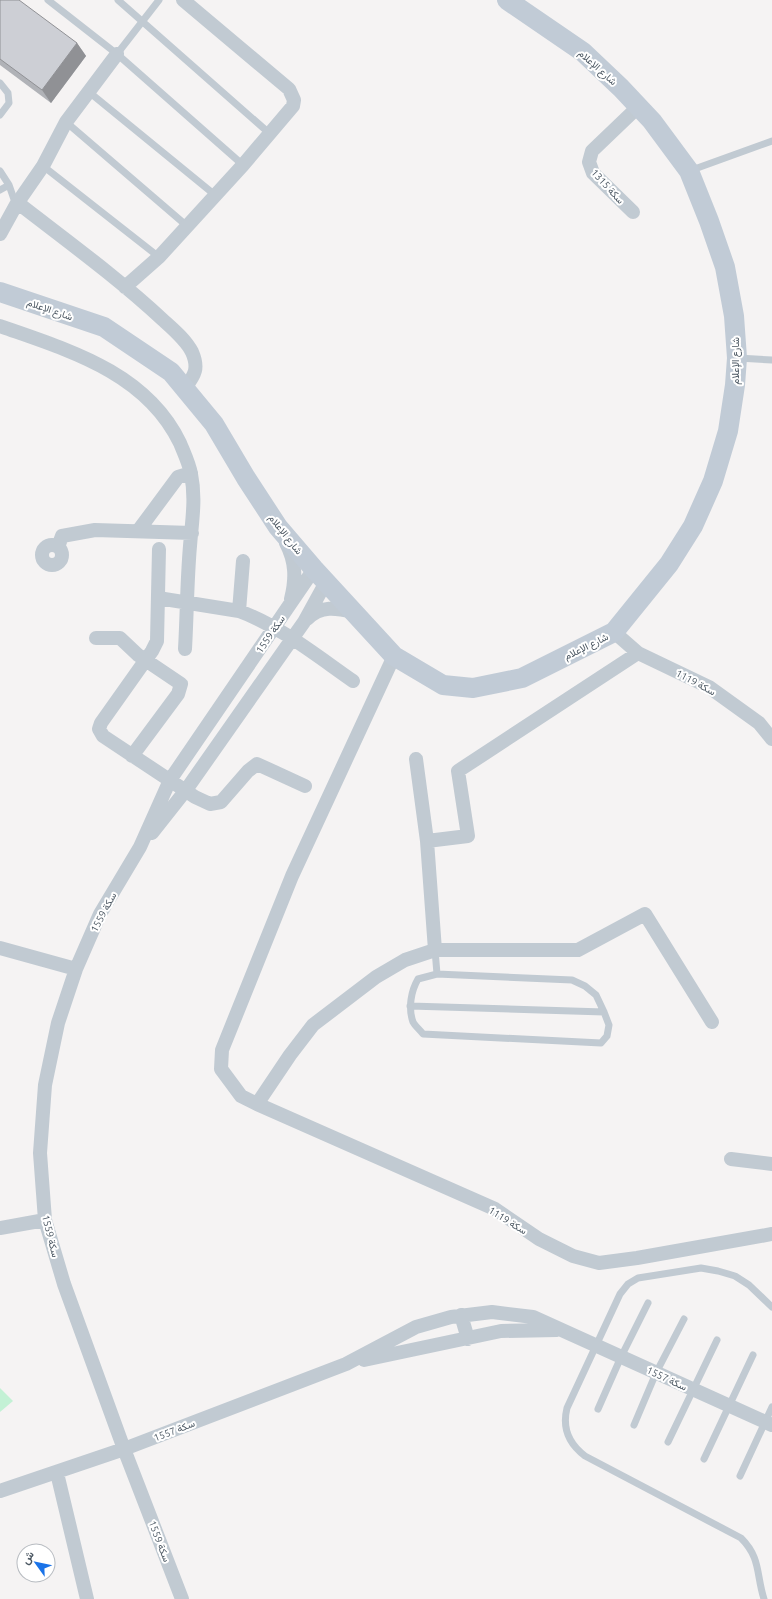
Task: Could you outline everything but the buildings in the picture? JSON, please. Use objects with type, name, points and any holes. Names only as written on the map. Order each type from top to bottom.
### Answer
[{"type":"main road","name":"شارع الإعلام","points":[[0,292],[104,327],[171,372],[214,424],[246,478],[278,527],[394,656],[443,685],[473,688],[522,678],[614,632],[669,564],[693,526],[713,481],[728,431],[735,385],[737,358],[734,316],[725,267],[689,171],[639,106],[583,52],[507,0]]},
{"type":"street","points":[[125,287],[158,258],[244,165],[269,133],[293,106],[294,100],[289,89],[183,0]]},
{"type":"street","points":[[0,234],[17,204],[43,166],[66,122],[117,54]]},
{"type":"street","name":"سكة 1315","points":[[633,212],[593,173],[589,162],[592,150],[639,106]]},
{"type":"street","points":[[17,204],[142,300],[174,331],[191,350],[195,362],[195,376],[185,388]]},
{"type":"street","points":[[0,326],[72,352],[98,364],[138,389],[159,410],[174,430],[186,455],[191,473],[194,497],[185,649]]},
{"type":"street","points":[[138,531],[178,477],[191,473]]},
{"type":"street","name":"سكة 1559","points":[[278,527],[294,562],[295,578],[289,606]]},
{"type":"street","points":[[58,547],[62,536],[95,530],[192,533]]},
{"type":"street","points":[[159,549],[157,642],[101,723],[99,729],[103,736],[132,756],[210,804],[221,802],[248,771],[257,764],[306,786]]},
{"type":"street","points":[[239,611],[243,561]]},
{"type":"street","name":"سكة 1559","points":[[182,1599],[124,1449],[64,1284],[45,1220],[40,1153],[45,1085],[58,1023],[76,968],[100,914],[140,847],[170,780],[289,606],[320,575]]},
{"type":"street","name":"سكة 1559","points":[[304,622],[320,575]]},
{"type":"street","points":[[158,598],[239,611],[251,615],[292,639],[353,681]]},
{"type":"street","name":"سكة 1559","points":[[140,847],[186,790],[304,622],[314,613],[326,608],[355,612]]},
{"type":"street","name":"سكة 1119","points":[[614,632],[638,653],[709,687],[759,723],[772,739]]},
{"type":"street","points":[[96,638],[120,638],[146,660],[181,684],[178,694],[132,756]]},
{"type":"street","points":[[427,841],[468,836],[458,771],[638,653]]},
{"type":"street","name":"سكة 1119","points":[[394,656],[292,876],[222,1050],[221,1069],[241,1096],[495,1209],[539,1239],[573,1256],[599,1263],[652,1256],[772,1234]]},
{"type":"street","points":[[416,759],[427,841],[435,950]]},
{"type":"street","points":[[257,1104],[290,1054],[313,1025],[376,977],[405,960],[435,950],[578,950],[645,914],[712,1022]]},
{"type":"street","points":[[0,948],[76,968]]},
{"type":"street","points":[[731,1159],[772,1164]]},
{"type":"street","points":[[0,1228],[45,1220]]},
{"type":"street","name":"سكة 1557","points":[[0,1491],[57,1473],[124,1449],[346,1364],[416,1327],[461,1315],[492,1312],[533,1316],[596,1347],[768,1424]]},
{"type":"street","points":[[461,1315],[468,1339]]},
{"type":"street","points":[[426,1324],[434,1345]]},
{"type":"street","name":"سكة 1557","points":[[346,1364],[501,1331],[562,1330]]},
{"type":"street","points":[[57,1473],[87,1599]]},
{"type":"lane","points":[[48,0],[117,54],[244,165]]},
{"type":"lane","points":[[118,0],[269,133]]},
{"type":"lane","points":[[117,54],[159,0]]},
{"type":"lane","points":[[0,83],[8,93],[9,102],[0,115]]},
{"type":"lane","points":[[89,92],[215,195]]},
{"type":"lane","points":[[66,122],[187,226]]},
{"type":"lane","points":[[689,171],[772,141]]},
{"type":"lane","points":[[43,166],[158,258]]},
{"type":"lane","points":[[0,171],[9,185],[17,204]]},
{"type":"lane","points":[[0,190],[9,185]]},
{"type":"lane","points":[[737,358],[772,360]]},
{"type":"lane","points":[[435,950],[437,974]]},
{"type":"lane","points":[[437,974],[572,980],[585,986],[596,995],[609,1025],[607,1036],[601,1043],[423,1034],[413,1022],[410,1006],[413,989],[418,979],[437,974]]},
{"type":"lane","points":[[410,1006],[604,1012]]},
{"type":"lane","points":[[764,1599],[755,1557],[749,1546],[741,1538],[585,1456],[573,1445],[566,1431],[565,1416],[623,1288],[633,1280],[644,1276],[701,1268],[718,1271],[735,1276],[750,1285],[772,1307]]},
{"type":"lane","points":[[598,1409],[621,1357],[648,1303]]},
{"type":"lane","points":[[634,1425],[656,1373],[684,1319]]},
{"type":"lane","points":[[668,1442],[717,1340]]},
{"type":"lane","points":[[704,1459],[753,1355]]},
{"type":"lane","points":[[740,1476],[768,1424],[772,1406]]},
{"type":"green space","points":[[0,1388],[13,1401],[0,1412]]}]
